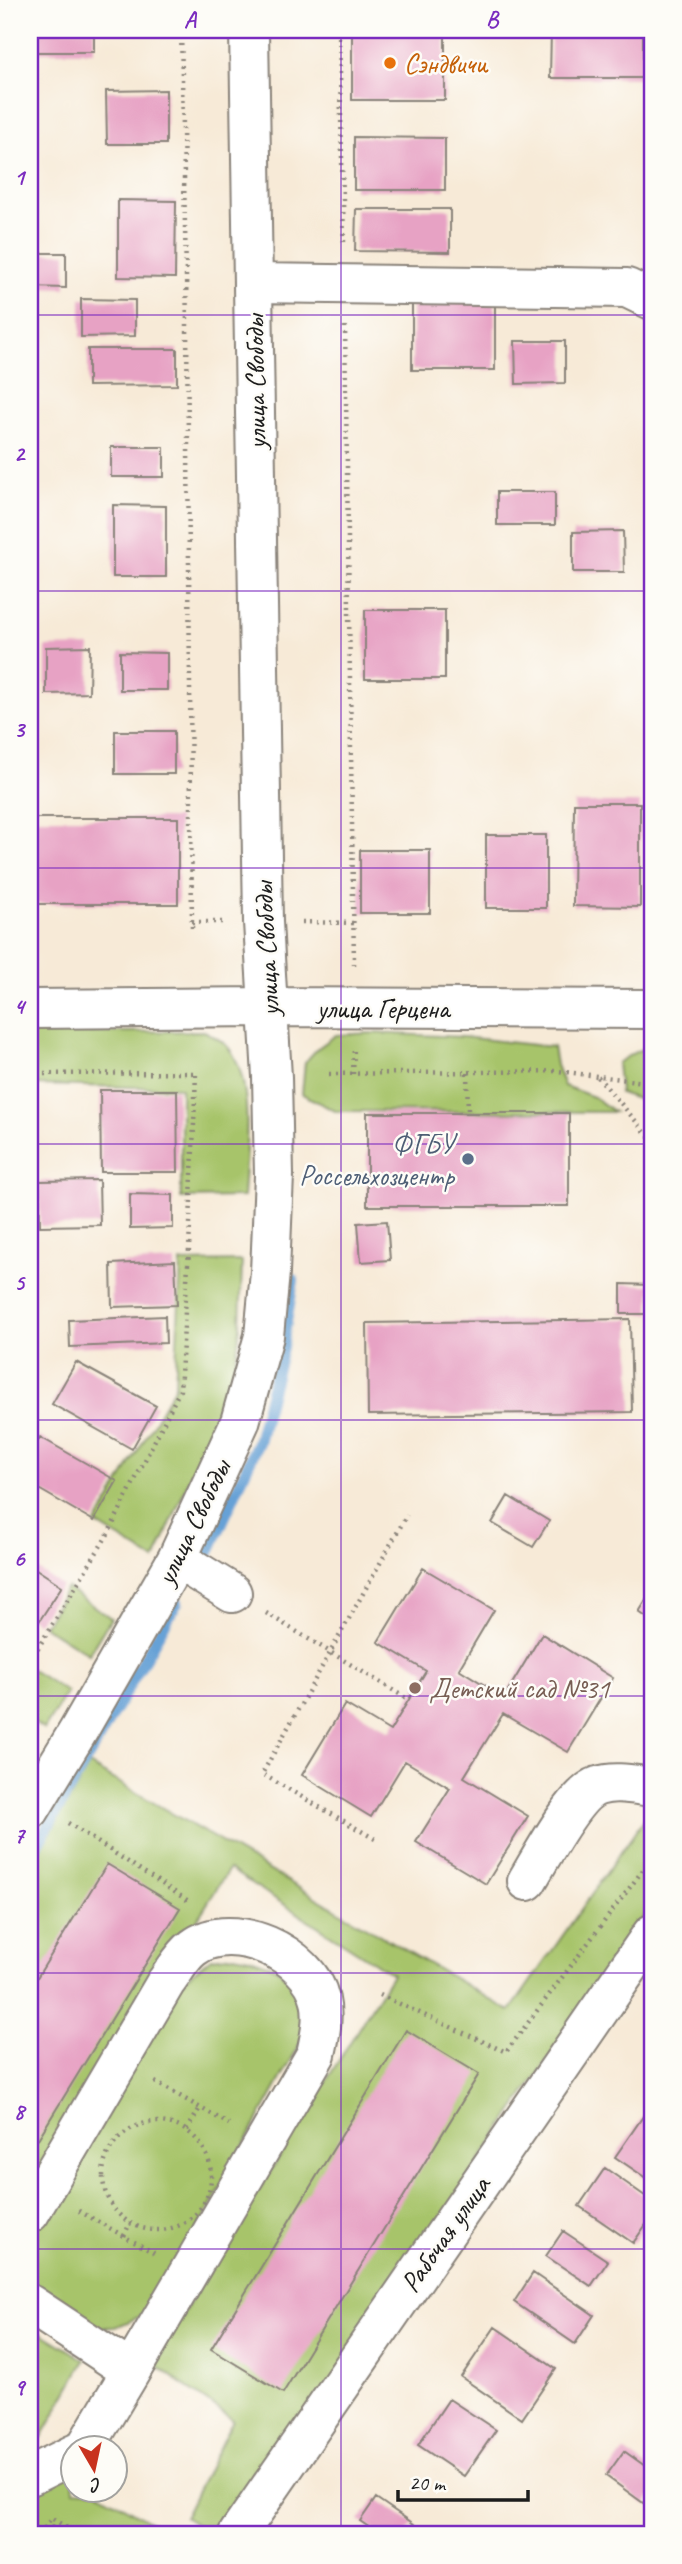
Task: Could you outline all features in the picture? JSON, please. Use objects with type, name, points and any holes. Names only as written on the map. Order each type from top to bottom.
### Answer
[{"type":"street","name":"улица Свободы","points":[[30,1810],[177,1559],[240,1422],[264,1336],[274,1175],[269,1007],[263,922],[249,30]]},
{"type":"street","points":[[254,283],[627,288],[652,300]]},
{"type":"street","name":"улица Герцена","points":[[30,1009],[652,1009]]},
{"type":"street","points":[[177,1559],[232,1593]]},
{"type":"street","points":[[527,1881],[576,1802],[596,1786],[620,1783],[652,1787]]},
{"type":"street","name":"Рабочая улица","points":[[238,2534],[652,1934]]},
{"type":"street","points":[[36,2202],[166,1982],[193,1948],[218,1938],[253,1939],[283,1953],[304,1970],[320,1998],[322,2027],[316,2054],[93,2434]]},
{"type":"street","points":[[30,2304],[131,2371]]},
{"type":"street","points":[[30,2476],[60,2462]]},
{"type":"path","points":[[181,30],[187,324],[191,929]]},
{"type":"path","points":[[339,30],[345,285],[353,1074]]},
{"type":"path","points":[[329,1074],[558,1071],[652,1083]]},
{"type":"path","points":[[30,1074],[196,1073],[180,1390],[108,1534],[30,1661]]},
{"type":"path","points":[[467,1073],[468,1113]]},
{"type":"path","points":[[597,1076],[652,1140]]},
{"type":"path","points":[[375,1839],[262,1774],[408,1515]]},
{"type":"path","points":[[232,1593],[409,1700]]},
{"type":"path","points":[[71,1826],[193,1903]]},
{"type":"path","points":[[380,1995],[506,2052],[652,1858]]},
{"type":"path","points":[[119,2061],[264,2144]]},
{"type":"path","points":[[187,2130],[200,2108]]},
{"type":"path","points":[[154,2121],[171,2123],[187,2130],[200,2142],[209,2157],[212,2173],[210,2190],[203,2206],[192,2219],[177,2228],[159,2231],[140,2228],[122,2219],[110,2205],[103,2187],[103,2168],[109,2150],[121,2136],[137,2126],[154,2121]]},
{"type":"path","points":[[36,2202],[124,2236],[188,2273]]},
{"type":"path","points":[[124,2236],[130,2223]]},
{"type":"path","points":[[41,2534],[51,2518],[78,2534]]},
{"type":"green space","points":[[204,1031],[227,1046],[242,1077],[247,1118],[243,1197],[181,1198],[181,1088],[30,1085],[30,1033]]},
{"type":"green space","points":[[371,1033],[463,1037],[553,1047],[564,1086],[594,1097],[614,1112],[335,1111],[302,1094],[305,1062],[318,1048],[336,1035]]},
{"type":"green space","points":[[652,1046],[652,1104],[620,1093],[617,1063]]},
{"type":"green space","points":[[242,1261],[240,1327],[232,1388],[204,1444],[155,1560],[96,1524],[175,1386],[181,1262]]},
{"type":"green space","points":[[67,1588],[111,1618],[89,1654],[44,1626]]},
{"type":"green space","points":[[30,1669],[67,1692],[44,1729],[30,1720]]},
{"type":"green space","points":[[89,1765],[510,2011],[652,1808],[652,1904],[262,2486],[223,2534],[211,2534],[184,2517],[233,2420],[157,2366],[166,2341],[392,1974],[229,1869],[30,2186],[30,1868]]},
{"type":"green space","points":[[234,1955],[265,1963],[287,1978],[300,2001],[306,2033],[158,2302],[139,2317],[116,2327],[92,2328],[34,2287],[30,2272],[30,2235],[36,2217],[174,1988],[211,1958]]},
{"type":"green space","points":[[30,2326],[85,2360],[37,2446],[30,2442]]},
{"type":"green space","points":[[60,2472],[60,2504],[120,2504],[154,2524],[147,2534],[30,2534],[30,2487]]},
{"type":"building","points":[[30,30],[94,30],[94,52],[30,52]]},
{"type":"building","points":[[352,30],[445,30],[445,100],[352,100]]},
{"type":"building","points":[[551,30],[643,30],[643,78],[550,78]]},
{"type":"building","points":[[166,90],[166,144],[107,144],[106,91]]},
{"type":"building","points":[[354,137],[445,138],[445,190],[354,190]]},
{"type":"building","points":[[118,200],[176,201],[175,278],[118,277]]},
{"type":"building","points":[[356,209],[450,209],[450,252],[355,251]]},
{"type":"building","points":[[30,253],[66,253],[66,288],[30,287]]},
{"type":"building","points":[[412,298],[495,298],[495,370],[412,370]]},
{"type":"building","points":[[81,299],[135,300],[135,336],[81,337]]},
{"type":"building","points":[[515,341],[565,341],[565,383],[516,384]]},
{"type":"building","points":[[88,349],[177,349],[177,385],[88,386]]},
{"type":"building","points":[[111,447],[164,447],[164,477],[111,477]]},
{"type":"building","points":[[497,492],[555,492],[555,525],[497,525]]},
{"type":"building","points":[[113,505],[166,506],[166,577],[113,577]]},
{"type":"building","points":[[623,531],[624,572],[573,572],[573,532]]},
{"type":"building","points":[[365,610],[445,610],[445,679],[365,679]]},
{"type":"building","points":[[90,646],[89,693],[46,694],[46,647]]},
{"type":"building","points":[[120,652],[167,653],[167,690],[120,690]]},
{"type":"building","points":[[115,731],[174,731],[174,774],[115,774]]},
{"type":"building","points":[[574,803],[640,803],[640,907],[573,906]]},
{"type":"building","points":[[30,818],[178,818],[178,904],[30,904]]},
{"type":"building","points":[[486,835],[546,835],[546,908],[486,908]]},
{"type":"building","points":[[360,850],[430,850],[430,913],[360,913]]},
{"type":"building","points":[[100,1090],[177,1090],[178,1172],[101,1172]]},
{"type":"building","name":"ФГБУ Россельхозцентр","points":[[367,1113],[569,1113],[569,1206],[367,1206]]},
{"type":"building","points":[[99,1180],[100,1225],[40,1226],[39,1181]]},
{"type":"building","points":[[130,1194],[173,1195],[173,1228],[130,1229]]},
{"type":"building","points":[[387,1221],[390,1260],[361,1262],[358,1223]]},
{"type":"building","points":[[175,1261],[177,1305],[112,1307],[111,1264]]},
{"type":"building","points":[[621,1284],[651,1285],[650,1314],[621,1314]]},
{"type":"building","points":[[165,1316],[166,1343],[70,1347],[69,1320]]},
{"type":"building","points":[[630,1319],[632,1412],[368,1415],[367,1323]]},
{"type":"building","points":[[76,1362],[156,1406],[132,1449],[52,1404]]},
{"type":"building","points":[[40,1437],[117,1481],[94,1521],[30,1484],[30,1455]]},
{"type":"building","points":[[508,1496],[549,1521],[533,1547],[492,1523]]},
{"type":"building","points":[[30,1565],[62,1586],[38,1623],[30,1618]]},
{"type":"building","points":[[423,1568],[494,1610],[459,1669],[504,1697],[542,1634],[613,1678],[568,1752],[503,1714],[464,1777],[528,1816],[486,1884],[416,1842],[450,1788],[405,1761],[371,1817],[302,1775],[345,1704],[390,1731],[426,1671],[378,1642]]},
{"type":"building","points":[[652,1591],[652,1621],[639,1612]]},
{"type":"building","points":[[107,1864],[180,1908],[30,2152],[30,1989]]},
{"type":"building","points":[[406,2030],[479,2074],[283,2393],[211,2349]]},
{"type":"building","points":[[644,2115],[652,2121],[652,2182],[615,2157]]},
{"type":"building","points":[[605,2168],[652,2201],[652,2216],[633,2243],[579,2206]]},
{"type":"building","points":[[563,2231],[608,2261],[591,2286],[546,2256]]},
{"type":"building","points":[[533,2273],[594,2315],[575,2344],[514,2302]]},
{"type":"building","points":[[495,2327],[556,2369],[522,2419],[461,2377]]},
{"type":"building","points":[[449,2399],[496,2430],[464,2476],[418,2445]]},
{"type":"building","points":[[624,2451],[652,2471],[652,2496],[646,2505],[606,2476]]},
{"type":"building","points":[[376,2498],[414,2524],[406,2534],[379,2534],[360,2521]]},
{"type":"building","points":[[53,2525],[67,2534],[47,2534]]},
{"type":"waterway","points":[[207,1556],[258,1442],[281,1352],[293,1280]]},
{"type":"waterway","points":[[30,1857],[177,1602]]},
{"type":"place","name":"Сэндвичи","points":[[390,63]]},
{"type":"place","name":"ФГБУ Россельхозцентр","points":[[468,1159]]},
{"type":"place","name":"Детский сад №31","points":[[415,1688]]}]
